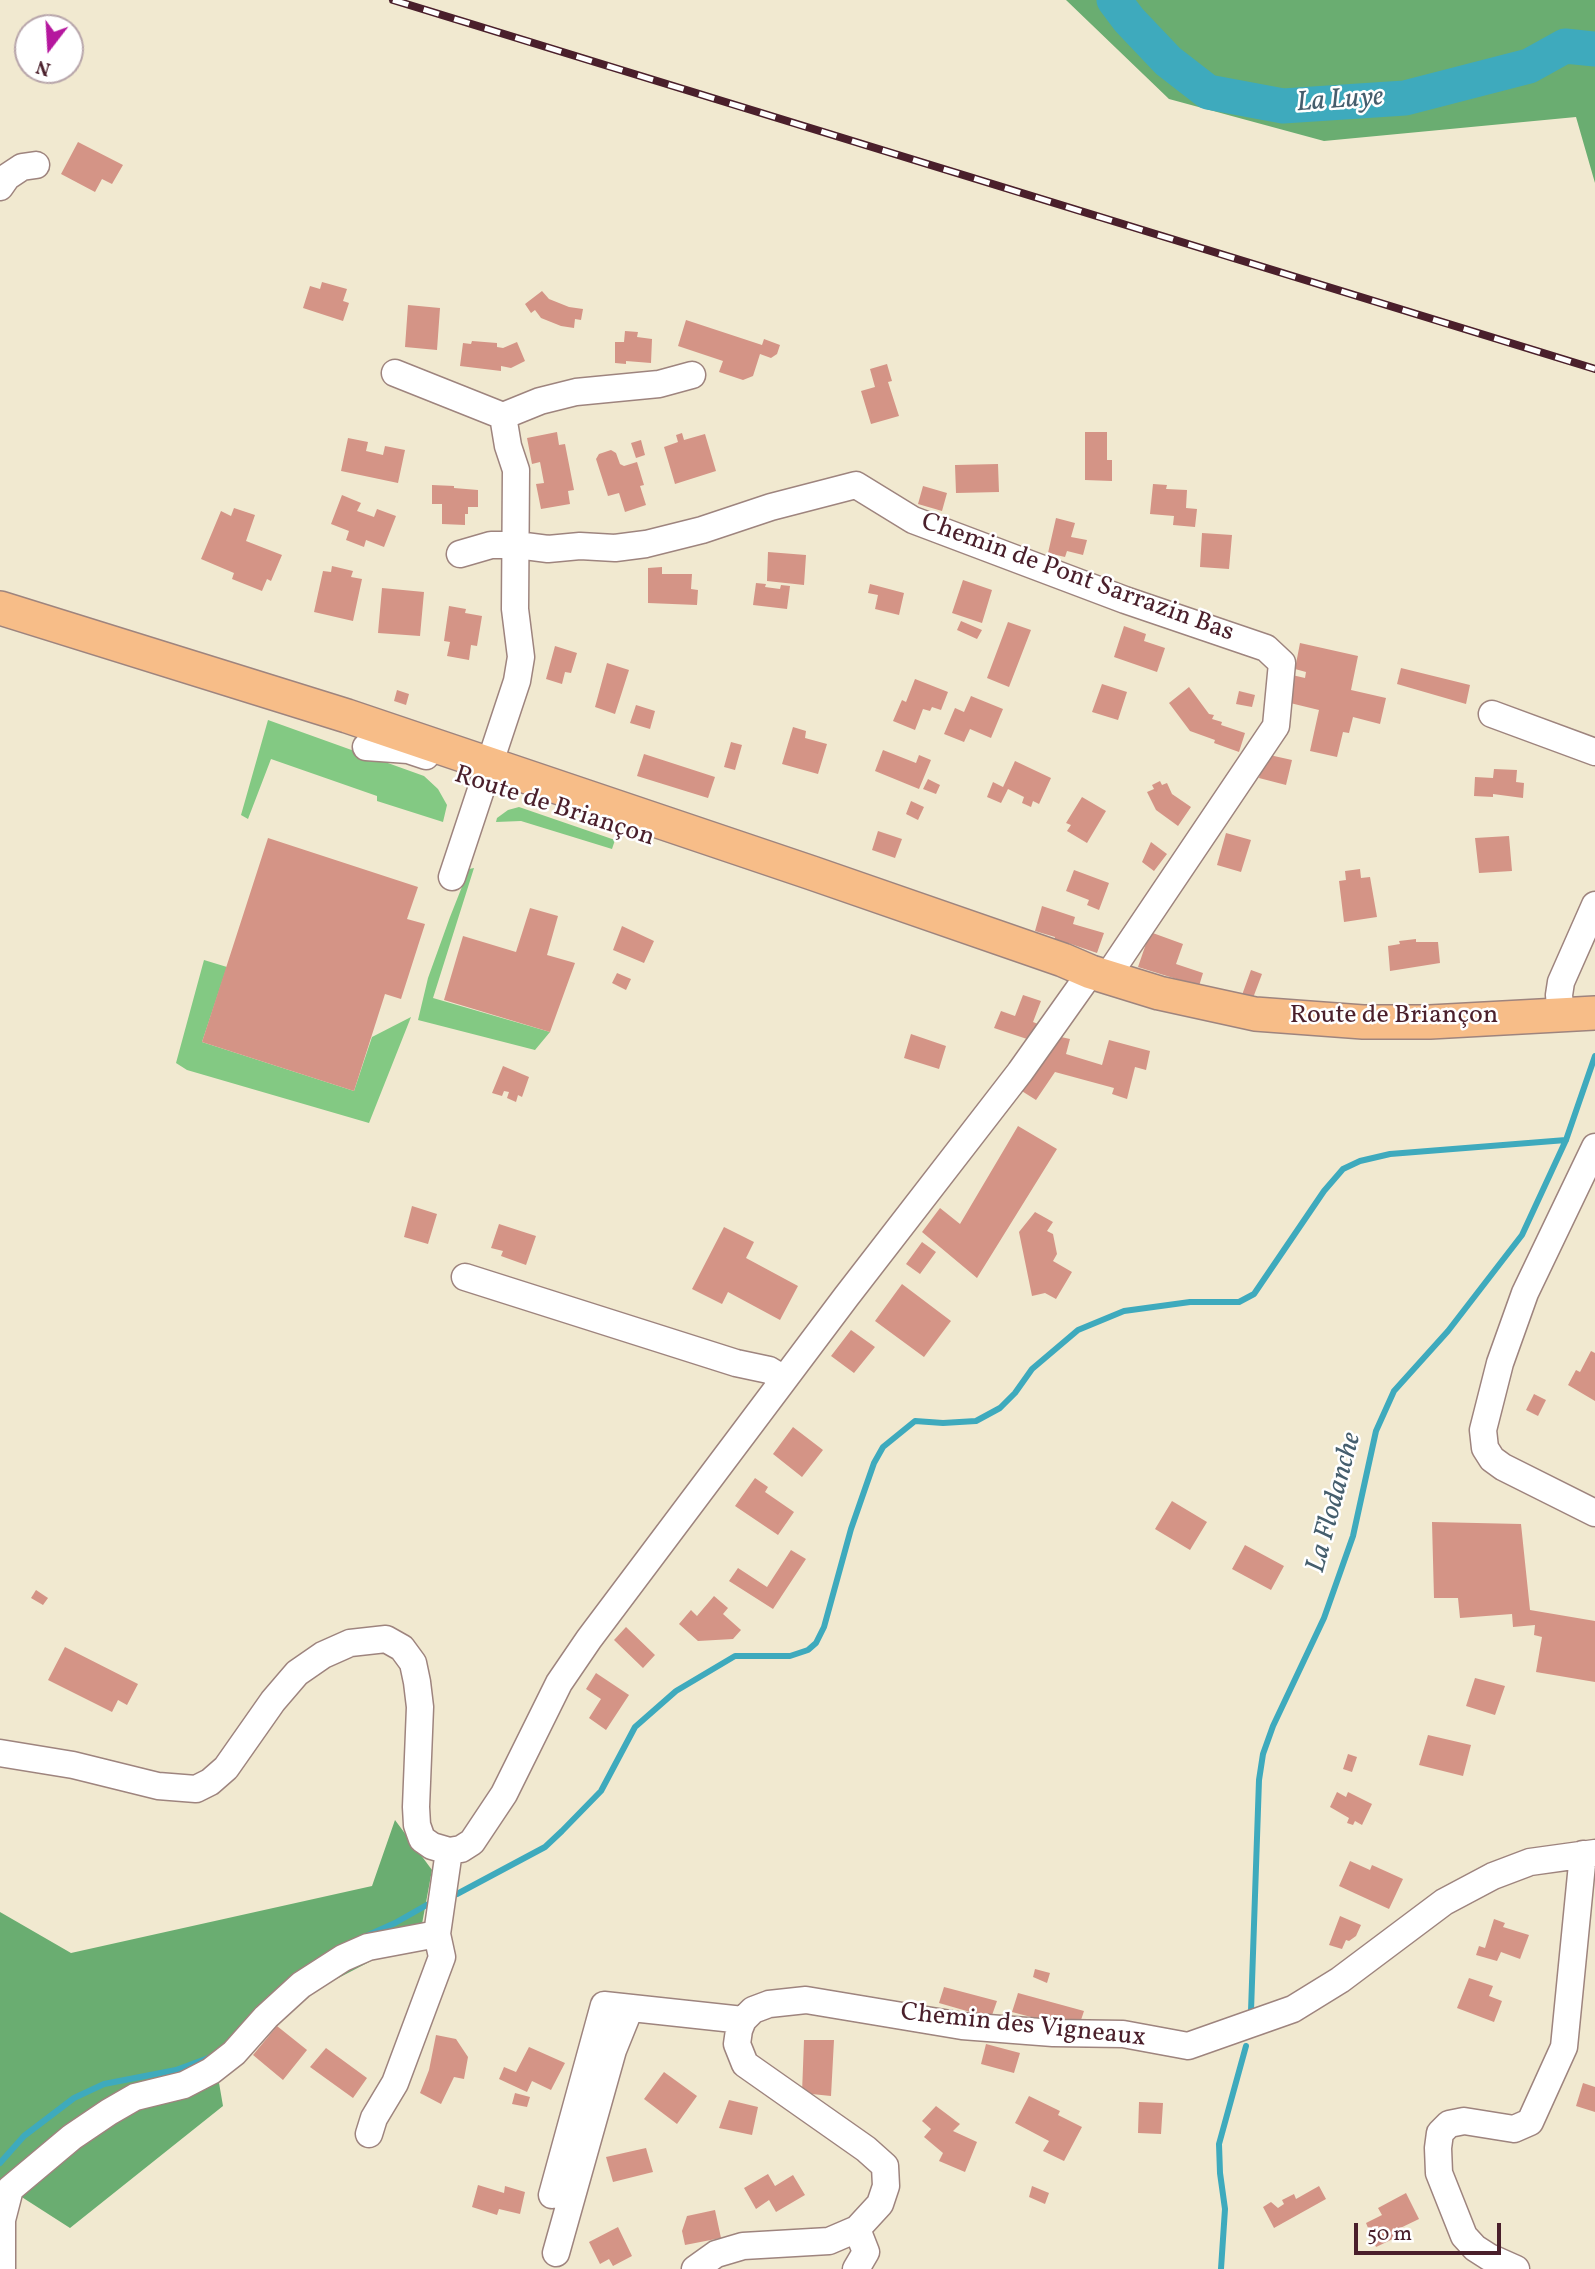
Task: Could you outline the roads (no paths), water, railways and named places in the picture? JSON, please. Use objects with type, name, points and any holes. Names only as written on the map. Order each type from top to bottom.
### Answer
[{"type":"main road","name":"Route de Briançon","points":[[0,608],[366,747],[486,774],[682,828],[1094,973]]},
{"type":"main road","name":"Route de Briançon","points":[[34,620],[347,716],[486,774],[719,864],[967,938],[1209,1005],[1255,1014],[1363,1022],[1430,1022],[1580,1014]]},
{"type":"street","points":[[0,187],[7,177],[22,167],[36,165]]},
{"type":"street","points":[[395,373],[503,416],[540,401],[576,392],[659,384],[692,375]]},
{"type":"street","points":[[452,877],[517,681],[522,657],[515,609],[516,470],[506,438],[503,416]]},
{"type":"street","name":"Chemin de Pont Sarrazin Bas","points":[[517,545],[548,549],[615,548],[646,544],[856,485],[913,520],[1125,600],[1266,648],[1282,663],[1276,726],[1094,973]]},
{"type":"street","points":[[460,554],[491,545],[517,545]]},
{"type":"street","points":[[1492,714],[1595,752]]},
{"type":"street","points":[[1580,1014],[1559,995],[1561,982],[1595,905]]},
{"type":"street","points":[[0,1752],[73,1765],[158,1786],[196,1789],[210,1782],[226,1768],[273,1700],[297,1673],[323,1655],[350,1643],[386,1639],[402,1648],[413,1663],[417,1682],[420,1707],[417,1825],[422,1839],[432,1846],[449,1851],[461,1849],[472,1842],[504,1794],[559,1684],[589,1639],[1094,973]]},
{"type":"street","points":[[1595,1147],[1525,1293],[1497,1372],[1483,1430],[1485,1448],[1492,1459],[1595,1513]]},
{"type":"street","points":[[465,1277],[736,1363],[769,1370],[784,1379]]},
{"type":"street","points":[[369,2134],[373,2118],[395,2083],[442,1957],[437,1934],[449,1851]]},
{"type":"street","points":[[1516,2269],[1489,2258],[1464,2236],[1439,2172],[1440,2133],[1449,2124],[1464,2121],[1514,2129],[1530,2122],[1564,2047],[1589,1854]]},
{"type":"street","name":"Chemin des Vigneaux","points":[[743,2020],[753,2010],[769,2004],[806,2000],[961,2026],[1053,2033],[1123,2034],[1188,2046],[1293,2009],[1340,1980],[1444,1902],[1493,1876],[1530,1862],[1589,1854]]},
{"type":"street","points":[[2,2269],[2,2220],[10,2189],[72,2137],[135,2097],[184,2085],[211,2071],[234,2053],[265,2017],[301,1985],[343,1958],[368,1947],[437,1934]]},
{"type":"street","points":[[552,2195],[604,2006],[743,2020],[737,2044],[745,2064],[885,2166],[886,2186],[880,2204],[857,2229],[829,2241],[743,2246],[716,2254],[695,2269]]},
{"type":"street","points":[[556,2253],[613,2050],[630,2008]]},
{"type":"street","points":[[856,2269],[866,2252],[857,2229]]},
{"type":"waterway","name":"La Luye","points":[[1114,0],[1168,61],[1208,92],[1283,106],[1405,98],[1529,66],[1565,46],[1595,49]]},
{"type":"waterway","name":"La Flodanche","points":[[1251,2011],[1259,1780],[1263,1754],[1273,1726],[1324,1618],[1353,1536],[1376,1431],[1394,1391],[1448,1331],[1522,1235],[1566,1140],[1595,1056]]},
{"type":"waterway","points":[[457,1894],[545,1847],[601,1791],[635,1727],[676,1691],[735,1656],[790,1656],[808,1650],[816,1643],[824,1627],[851,1529],[874,1463],[883,1447],[915,1421],[976,1421],[1000,1408],[1032,1369],[1078,1330],[1124,1311],[1190,1302],[1239,1302],[1254,1294],[1324,1191],[1343,1169],[1360,1161],[1390,1154],[1566,1140]]},
{"type":"waterway","points":[[366,1936],[432,1902]]},
{"type":"waterway","name":"La Flodanche","points":[[1221,2269],[1225,2209],[1219,2144],[1246,2046]]},
{"type":"waterway","points":[[0,2163],[24,2136],[74,2098],[104,2084],[176,2070],[211,2057]]},
{"type":"railway","points":[[393,0],[1595,369]]}]
